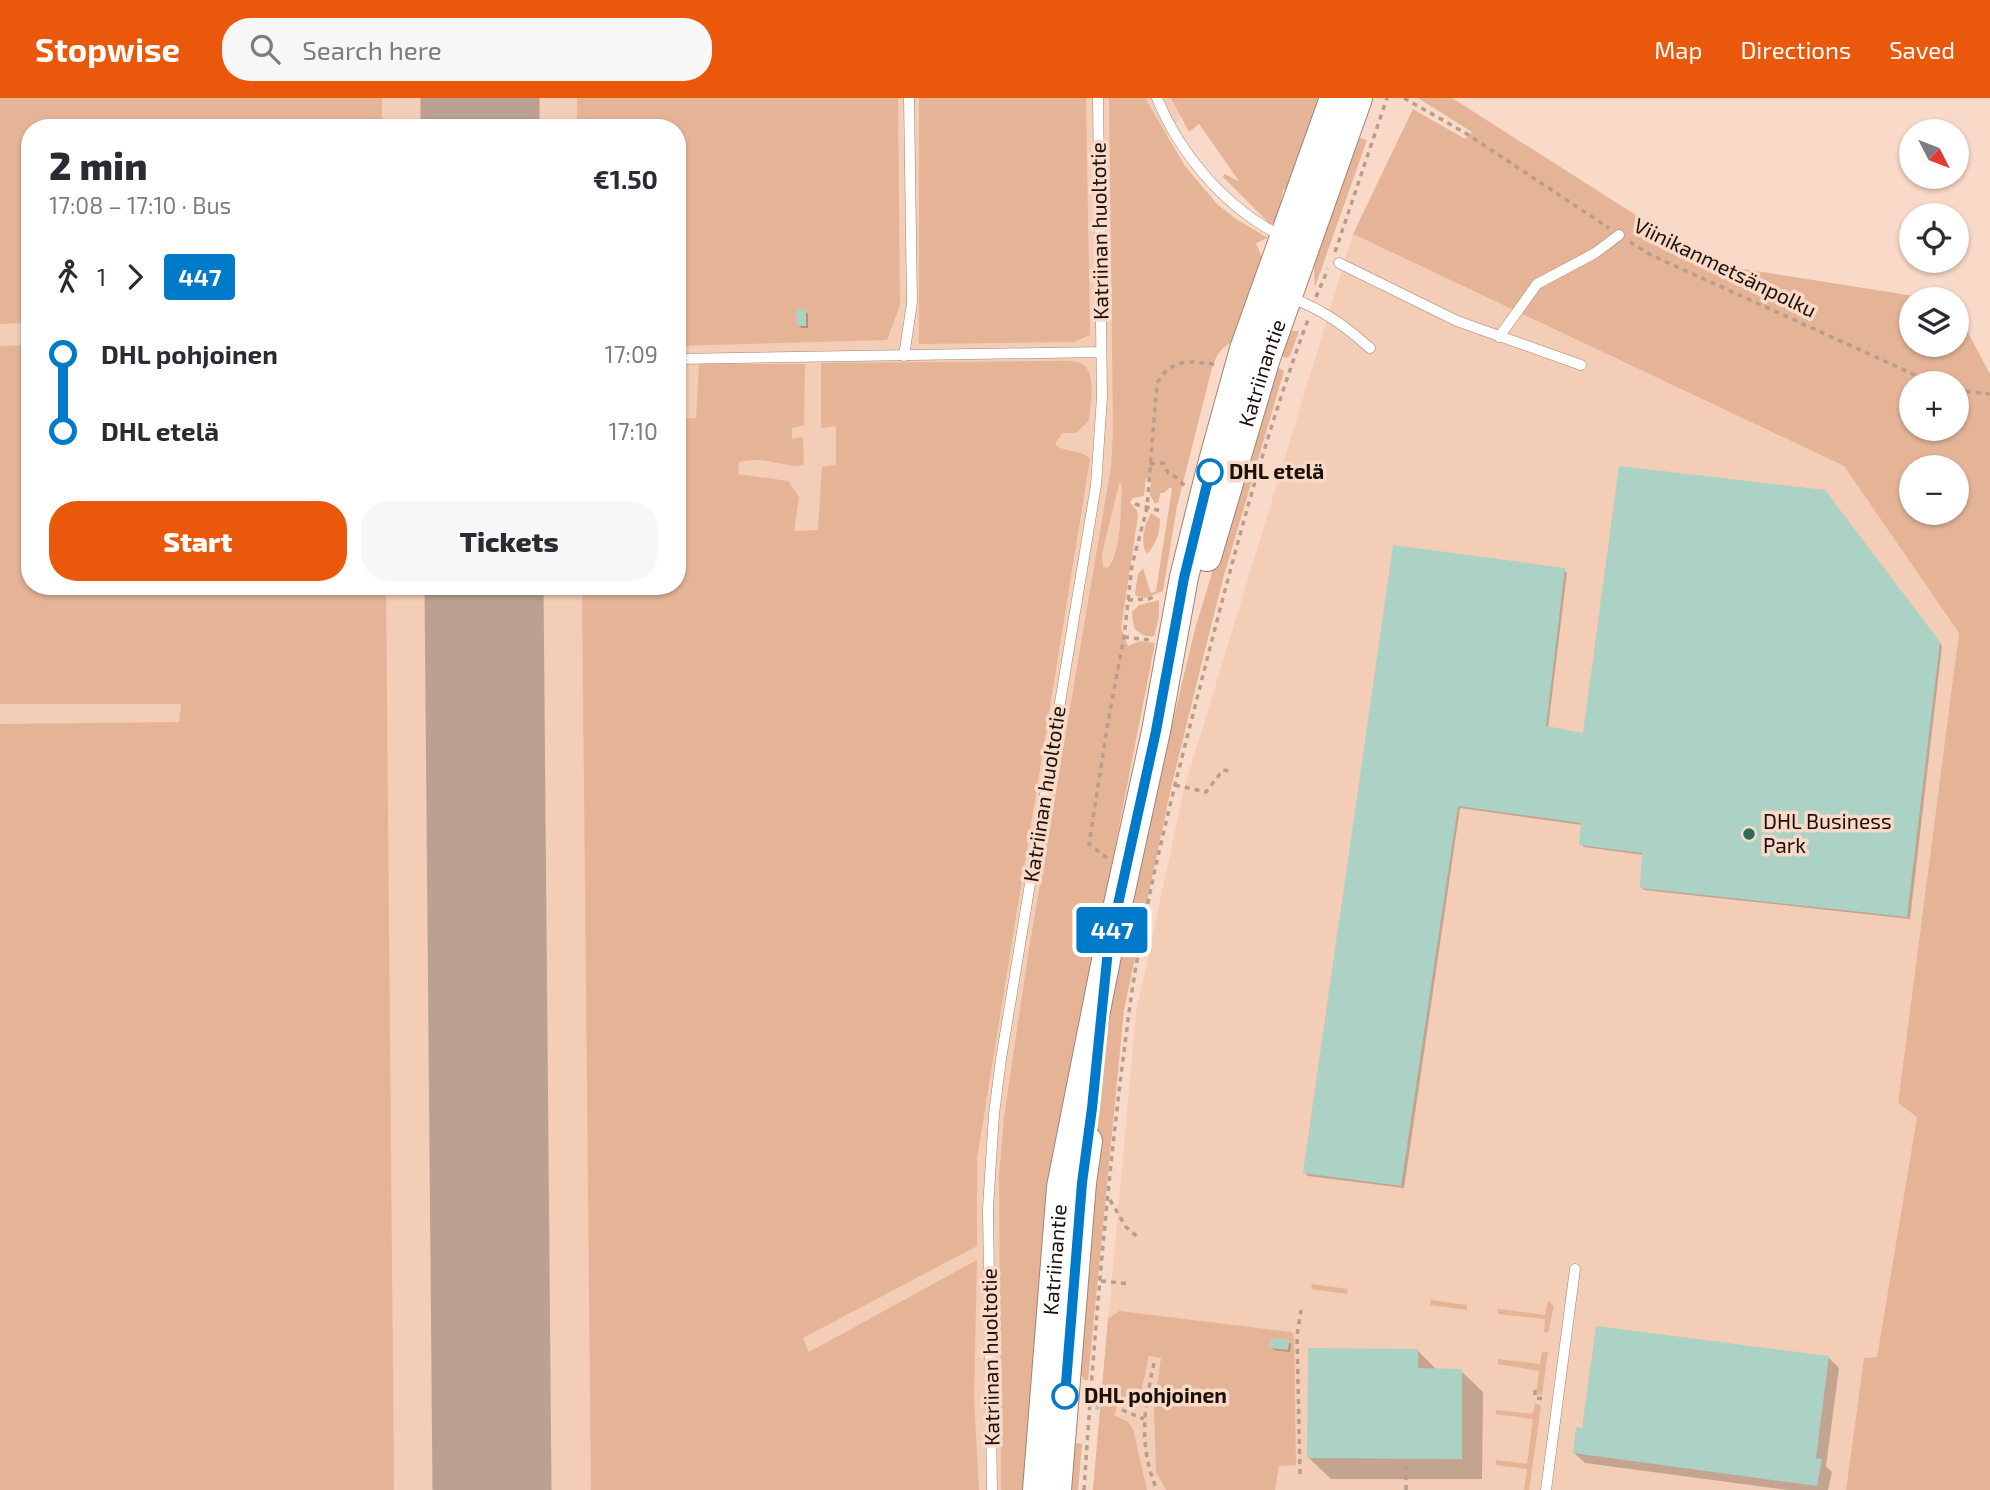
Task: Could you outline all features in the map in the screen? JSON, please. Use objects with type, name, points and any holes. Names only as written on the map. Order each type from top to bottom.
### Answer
[{"type":"main road","name":"Katriinantie","points":[[1288,297],[1334,98]]},
{"type":"main road","name":"Katriinantie","points":[[1037,1490],[1061,1186],[1108,950],[1156,731],[1184,578],[1244,349],[1288,297],[1359,98]]},
{"type":"main road","name":"Katriinantie","points":[[1057,1490],[1082,1183],[1108,950]]},
{"type":"lane","points":[[904,356],[912,303],[909,98]]},
{"type":"lane","name":"Katriinan huoltotie","points":[[992,1490],[988,1208],[994,1114],[1096,485],[1100,440],[1098,98]]},
{"type":"lane","points":[[1157,98],[1167,123],[1199,169],[1241,211],[1272,231]]},
{"type":"lane","points":[[1499,337],[1537,284],[1595,253],[1619,235]]},
{"type":"lane","points":[[1339,264],[1457,321],[1581,365]]},
{"type":"lane","points":[[1288,297],[1343,324],[1370,348]]},
{"type":"lane","points":[[686,359],[1101,352]]},
{"type":"lane","points":[[1546,1490],[1575,1269]]},
{"type":"path","points":[[1084,1490],[1101,1281],[1127,1026],[1141,943],[1175,785],[1241,528],[1290,366],[1288,297],[1332,259],[1387,98]]},
{"type":"path","name":"Viinikanmetsänpolku","points":[[1404,98],[1467,134],[1651,255],[1907,371]]},
{"type":"path","points":[[1113,863],[1090,844],[1124,637],[1132,565],[1147,508],[1157,383],[1163,372],[1186,361],[1220,365]]},
{"type":"path","points":[[1969,392],[1990,394]]},
{"type":"path","points":[[1150,464],[1163,463],[1168,473],[1185,486]]},
{"type":"path","points":[[1135,504],[1161,511]]},
{"type":"path","points":[[1128,600],[1148,599],[1167,592]]},
{"type":"path","points":[[1124,637],[1159,642]]},
{"type":"path","points":[[1175,785],[1206,792],[1223,770],[1229,771]]},
{"type":"path","points":[[1109,1198],[1126,1227],[1140,1239]]},
{"type":"path","points":[[1101,1281],[1132,1284]]},
{"type":"path","points":[[1300,1474],[1297,1336],[1301,1310]]},
{"type":"path","points":[[1154,1363],[1144,1419],[1145,1445],[1151,1477],[1157,1490]]},
{"type":"path","points":[[1122,1410],[1144,1419]]},
{"type":"path","points":[[1406,1461],[1406,1490]]},
{"type":"shaded area","points":[[0,98],[1195,98],[1134,179],[1123,562],[1007,1490],[0,1490]]},
{"type":"shaded area","points":[[0,98],[382,98],[382,119],[21,119],[21,323],[0,324]]},
{"type":"shaded area","points":[[577,98],[898,98],[900,305],[887,340],[686,346],[686,119],[577,119]]},
{"type":"shaded area","points":[[919,98],[1086,98],[1090,335],[1074,342],[919,344]]},
{"type":"shaded area","points":[[1109,98],[1145,98],[1185,166],[1217,204],[1268,238],[1256,243],[1262,258],[1235,341],[1220,351],[1212,368],[1177,506],[1163,591],[1145,598],[1136,596],[1135,593],[1138,574],[1143,568],[1150,591],[1156,591],[1172,489],[1170,487],[1160,493],[1159,502],[1155,504],[1150,495],[1151,482],[1146,478],[1144,496],[1133,498],[1130,502],[1138,516],[1121,628],[1128,646],[1140,641],[1155,643],[1111,868],[1056,1188],[1025,1490],[1001,1490],[999,1175],[1004,1117],[1029,949],[1111,467],[1113,431]],"holes":[[[1121,484],[1118,541],[1108,568],[1103,567],[1102,554]]]},
{"type":"shaded area","points":[[1171,98],[1323,98],[1287,193],[1283,188],[1275,223],[1270,224],[1223,177],[1224,174],[1239,181],[1199,124],[1189,132]]},
{"type":"shaded area","points":[[1418,98],[1452,98],[1642,219],[1731,267],[1899,294],[1899,357],[1969,357],[1969,335],[1990,374],[1990,1490],[1846,1490],[1864,1358],[1877,1357],[1917,1117],[1898,1103],[1959,633],[1844,466],[1353,234],[1413,109],[1465,139],[1472,132]]},
{"type":"shaded area","points":[[1360,138],[1367,140],[1315,287],[1316,247],[1321,228]]},
{"type":"shaded area","points":[[1353,234],[1844,466],[1959,633],[1898,1103],[1917,1116],[1877,1357],[1864,1358],[1846,1490],[1093,1490],[1136,1013],[1184,789]]},
{"type":"shaded area","points":[[1299,331],[1290,356],[1286,358],[1278,354],[1288,332]]},
{"type":"shaded area","points":[[21,345],[21,595],[386,595],[394,1490],[0,1490],[0,724],[179,722],[181,704],[0,704],[0,346]]},
{"type":"shaded area","points":[[1065,361],[1084,365],[1091,378],[1089,420],[1076,433],[1062,433],[1055,444],[1063,449],[1082,453],[1090,459],[977,1159],[977,1246],[803,1338],[809,1352],[977,1260],[974,1398],[979,1490],[591,1490],[582,595],[686,595],[686,419],[696,418],[699,364],[805,364],[804,425],[792,428],[792,439],[803,437],[804,465],[763,460],[746,461],[739,462],[738,474],[788,481],[799,497],[794,531],[818,530],[822,467],[836,465],[836,426],[821,428],[821,363]]},
{"type":"shaded area","points":[[1275,366],[1284,371],[1223,579],[1198,678],[1171,788],[1124,1010],[1088,1380],[1084,1380],[1080,1373],[1096,1131],[1109,1016],[1158,783],[1195,629]]},
{"type":"shaded area","points":[[1151,513],[1160,519],[1160,524],[1156,542],[1147,554],[1143,539]]},
{"type":"shaded area","points":[[1159,600],[1159,616],[1154,636],[1143,635],[1134,628],[1132,612],[1139,605]]},
{"type":"shaded area","points":[[1312,1284],[1348,1289],[1347,1294],[1311,1289]]},
{"type":"shaded area","points":[[1431,1300],[1467,1305],[1467,1310],[1430,1305]]},
{"type":"shaded area","points":[[1548,1301],[1554,1306],[1548,1333],[1544,1332],[1545,1319],[1498,1314],[1498,1309],[1545,1315]]},
{"type":"shaded area","points":[[1119,1311],[1291,1332],[1294,1336],[1296,1465],[1279,1466],[1275,1490],[1166,1490],[1156,1472],[1154,1408],[1161,1358],[1149,1356],[1140,1397],[1134,1403],[1118,1404],[1114,1415],[1128,1422],[1133,1429],[1147,1490],[1093,1490],[1108,1319]],"holes":[[[1271,1338],[1289,1340],[1288,1350],[1270,1348]]]},
{"type":"shaded area","points":[[1542,1352],[1548,1352],[1542,1395],[1536,1394],[1539,1371],[1498,1364],[1498,1359],[1540,1364]]},
{"type":"shaded area","points":[[1535,1403],[1541,1406],[1529,1490],[1524,1490],[1527,1469],[1496,1465],[1496,1460],[1527,1464],[1533,1419],[1496,1414],[1496,1410],[1533,1414]]},
{"type":"shaded area","points":[[1076,1443],[1082,1444],[1078,1490],[1067,1490]]},
{"type":"building","points":[[806,309],[806,326],[797,326],[796,310]]},
{"type":"building","name":"DHL Business Park","points":[[1619,466],[1825,490],[1940,642],[1907,917],[1640,888],[1642,853],[1579,845],[1581,823],[1458,806],[1401,1186],[1303,1173],[1393,545],[1565,568],[1546,726],[1583,733]]},
{"type":"building","points":[[1596,1326],[1829,1356],[1816,1458],[1822,1459],[1817,1486],[1573,1453],[1576,1427],[1582,1428]]},
{"type":"building","points":[[1271,1338],[1289,1340],[1288,1350],[1270,1348]]},
{"type":"building","points":[[1308,1348],[1418,1349],[1418,1368],[1462,1369],[1462,1459],[1307,1458]]},
{"type":"building","points":[[1098,1389],[1101,1389],[1099,1410],[1095,1410]]},
{"type":"taxiway","points":[[446,98],[454,119]]},
{"type":"runway","points":[[480,98],[480,119]]},
{"type":"runway","points":[[484,595],[492,1490]]},
{"type":"bus line","name":"447","points":[[1065,1396],[1082,1183],[1108,950],[1156,731],[1184,578],[1210,472]]},
{"type":"place","name":"DHL etelä","points":[[1210,472]]},
{"type":"place","name":"DHL Business Park","points":[[1749,834]]},
{"type":"place","name":"DHL pohjoinen","points":[[1065,1396]]}]
